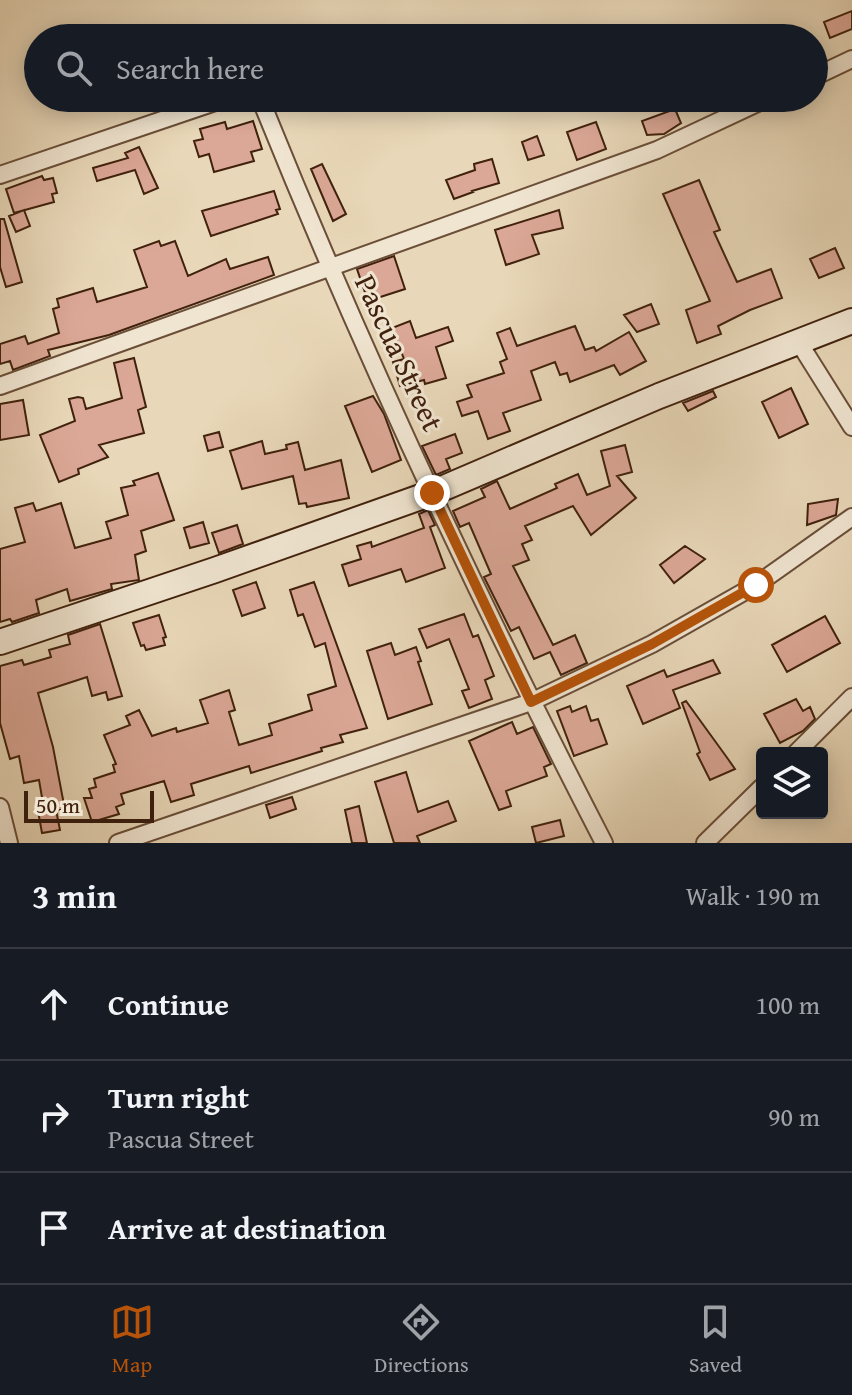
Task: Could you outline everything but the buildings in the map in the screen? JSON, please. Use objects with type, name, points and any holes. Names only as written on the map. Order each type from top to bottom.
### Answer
[{"type":"street","points":[[828,70],[852,59]]},
{"type":"street","points":[[0,175],[186,112]]},
{"type":"street","name":"Pascua Street","points":[[264,112],[328,267],[432,493],[531,702],[604,843]]},
{"type":"street","points":[[0,386],[657,150],[738,112]]},
{"type":"street","points":[[0,642],[432,493],[659,396],[852,321]]},
{"type":"street","points":[[798,341],[852,427]]},
{"type":"street","points":[[118,843],[531,702],[652,644],[756,585],[852,517]]},
{"type":"street","points":[[802,747],[852,697]]},
{"type":"street","points":[[705,843],[756,793]]},
{"type":"street","points":[[0,807],[9,843]]},
{"type":"route","points":[[432,493],[531,702],[652,644],[756,585]]}]
